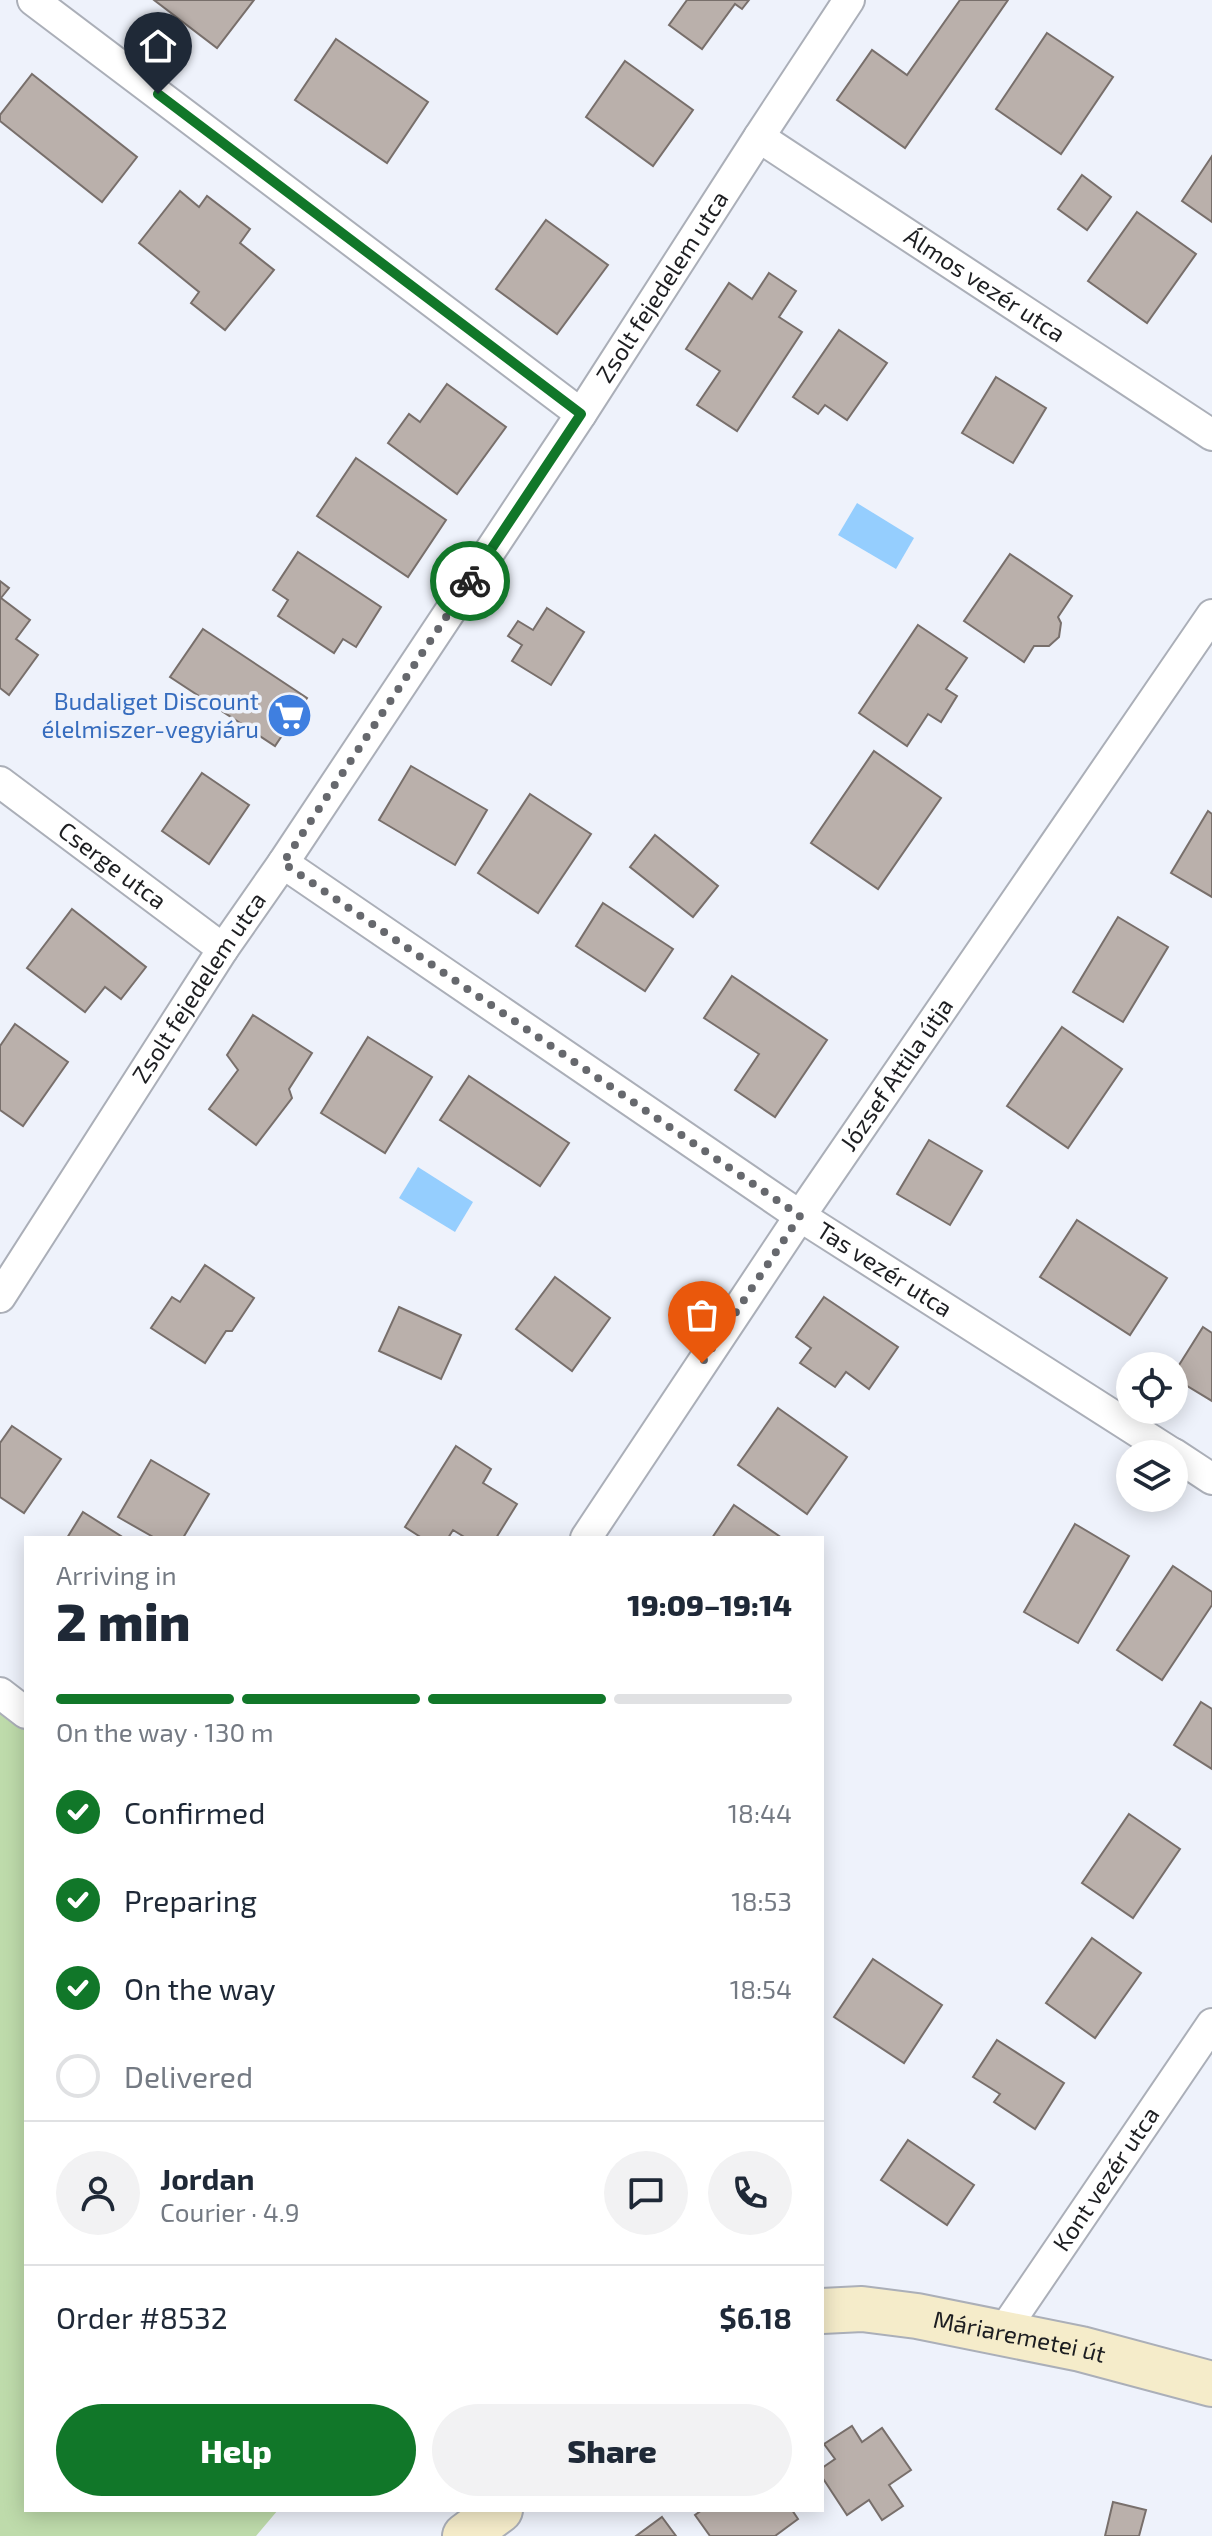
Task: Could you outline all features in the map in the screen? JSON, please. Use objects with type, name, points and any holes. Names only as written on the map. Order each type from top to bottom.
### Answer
[{"type":"street","points":[[33,0],[581,414]]},
{"type":"street","name":"Zsolt fejedelem utca","points":[[0,1297],[223,949],[581,414],[849,0]]},
{"type":"street","name":"Álmos vezér utca","points":[[759,137],[1212,435]]},
{"type":"street","name":"József Attila útja","points":[[587,1536],[800,1216],[1212,615]]},
{"type":"street","name":"Cserge utca","points":[[0,782],[223,949]]},
{"type":"street","name":"Tas vezér utca","points":[[283,863],[800,1216],[1152,1440]]},
{"type":"street","name":"Tas vezér utca","points":[[1188,1463],[1212,1479]]},
{"type":"street","points":[[0,1693],[24,1711]]},
{"type":"street","name":"Kont vezér utca","points":[[1002,2333],[1212,2024]]},
{"type":"street","name":"Máriaremetei út","points":[[824,2311],[862,2309],[1002,2333],[1081,2349],[1212,2384]]},
{"type":"street","points":[[465,2536],[497,2512]]},
{"type":"green space","points":[[0,1710],[24,1728],[24,2512],[276,2512],[256,2536],[0,2536]]},
{"type":"water","points":[[857,503],[914,538],[896,569],[838,535]]},
{"type":"water","points":[[418,1167],[473,1202],[455,1232],[399,1198]]},
{"type":"building","points":[[154,0],[254,0],[217,48]]},
{"type":"building","points":[[687,0],[749,0],[742,9],[735,4],[702,49],[669,25]]},
{"type":"building","points":[[960,0],[1008,0],[905,148],[837,100],[872,50],[907,75]]},
{"type":"building","points":[[1047,33],[1113,77],[1061,154],[996,109]]},
{"type":"building","points":[[336,39],[428,102],[387,163],[295,100]]},
{"type":"building","points":[[625,61],[693,110],[653,166],[586,117]]},
{"type":"building","points":[[32,74],[137,157],[102,202],[0,121],[0,115]]},
{"type":"building","points":[[1212,156],[1212,222],[1182,201]]},
{"type":"building","points":[[1082,175],[1111,197],[1087,230],[1058,209]]},
{"type":"building","points":[[180,191],[199,207],[207,196],[250,229],[240,243],[274,270],[225,330],[191,303],[199,292],[139,243]]},
{"type":"building","points":[[1137,212],[1196,254],[1147,323],[1088,281]]},
{"type":"building","points":[[546,220],[608,265],[557,334],[496,289]]},
{"type":"building","points":[[769,273],[796,291],[779,317],[802,332],[737,431],[697,405],[720,371],[686,349],[729,283],[752,299]]},
{"type":"building","points":[[839,330],[887,363],[847,420],[825,405],[818,414],[793,397]]},
{"type":"building","points":[[996,377],[1046,408],[1013,463],[962,433]]},
{"type":"building","points":[[447,384],[506,427],[457,494],[388,443],[409,414],[420,422]]},
{"type":"building","points":[[356,458],[446,520],[408,577],[317,516]]},
{"type":"building","points":[[298,552],[381,607],[356,647],[343,639],[334,653],[278,616],[288,600],[273,590]]},
{"type":"building","points":[[1010,554],[1072,596],[1058,617],[1061,623],[1059,637],[1049,646],[1034,646],[1024,662],[964,621]]},
{"type":"building","points":[[0,581],[9,588],[1,598],[30,620],[16,639],[38,655],[9,695],[0,688]]},
{"type":"building","points":[[547,608],[584,632],[551,685],[512,661],[522,645],[508,636],[518,621],[533,630]]},
{"type":"building","points":[[918,625],[967,658],[946,689],[957,696],[941,722],[928,714],[907,746],[859,713]]},
{"type":"building","points":[[203,629],[307,698],[275,746],[170,677]]},
{"type":"building","points":[[874,751],[941,798],[878,889],[811,843]]},
{"type":"building","points":[[411,766],[487,810],[455,865],[379,820]]},
{"type":"building","points":[[202,773],[249,805],[209,864],[162,831]]},
{"type":"building","points":[[530,794],[591,834],[538,913],[478,873]]},
{"type":"building","points":[[1208,811],[1212,814],[1212,897],[1171,873]]},
{"type":"building","points":[[655,835],[718,886],[693,917],[630,867]]},
{"type":"building","points":[[603,903],[673,949],[645,991],[576,946]]},
{"type":"building","points":[[72,909],[146,967],[121,999],[105,987],[85,1012],[27,968]]},
{"type":"building","points":[[1118,917],[1168,947],[1123,1022],[1073,992]]},
{"type":"building","points":[[732,976],[827,1040],[775,1117],[735,1090],[759,1054],[704,1018]]},
{"type":"building","points":[[253,1015],[312,1053],[289,1089],[292,1098],[256,1145],[209,1109],[238,1070],[227,1055]]},
{"type":"building","points":[[15,1024],[68,1062],[23,1126],[0,1110],[0,1046]]},
{"type":"building","points":[[1062,1027],[1122,1069],[1068,1148],[1007,1106]]},
{"type":"building","points":[[368,1037],[432,1077],[385,1153],[321,1113]]},
{"type":"building","points":[[469,1076],[569,1143],[540,1186],[440,1120]]},
{"type":"building","points":[[929,1140],[982,1171],[950,1225],[897,1194]]},
{"type":"building","points":[[1077,1220],[1167,1278],[1130,1335],[1040,1277]]},
{"type":"building","points":[[205,1265],[254,1298],[232,1331],[226,1331],[205,1363],[151,1328],[172,1297],[180,1302]]},
{"type":"building","points":[[555,1277],[610,1318],[572,1371],[516,1329]]},
{"type":"building","points":[[824,1297],[898,1347],[869,1389],[846,1372],[835,1387],[800,1363],[811,1348],[796,1337]]},
{"type":"building","points":[[399,1307],[461,1335],[441,1379],[379,1351]]},
{"type":"building","points":[[1203,1327],[1212,1333],[1212,1401],[1188,1386],[1187,1352]]},
{"type":"building","points":[[778,1408],[847,1457],[807,1514],[738,1465]]},
{"type":"building","points":[[12,1426],[61,1459],[24,1513],[0,1497],[0,1443]]},
{"type":"building","points":[[456,1446],[491,1469],[483,1483],[517,1504],[497,1536],[463,1536],[453,1530],[449,1536],[419,1536],[405,1527]]},
{"type":"building","points":[[151,1460],[209,1494],[184,1536],[151,1536],[118,1517]]},
{"type":"building","points":[[734,1505],[779,1536],[713,1536]]},
{"type":"building","points":[[83,1512],[121,1536],[68,1536]]},
{"type":"building","points":[[1075,1524],[1129,1556],[1078,1643],[1024,1612]]},
{"type":"building","points":[[1173,1566],[1212,1592],[1212,1605],[1162,1680],[1117,1650]]},
{"type":"building","points":[[1201,1702],[1212,1709],[1212,1769],[1174,1745]]},
{"type":"building","points":[[1129,1814],[1180,1849],[1133,1918],[1082,1883]]},
{"type":"building","points":[[1092,1938],[1141,1973],[1095,2038],[1046,2003]]},
{"type":"building","points":[[873,1959],[942,2005],[904,2063],[834,2017]]},
{"type":"building","points":[[997,2040],[1064,2083],[1035,2129],[994,2102],[1000,2094],[973,2077]]},
{"type":"building","points":[[908,2140],[974,2185],[947,2225],[881,2180]]},
{"type":"building","points":[[852,2426],[862,2442],[882,2428],[911,2470],[889,2485],[903,2506],[882,2520],[869,2500],[847,2515],[824,2480],[824,2467],[835,2459],[824,2444]]},
{"type":"building","points":[[1113,2502],[1146,2510],[1139,2536],[1105,2536]]},
{"type":"building","points":[[699,2512],[793,2512],[798,2519],[775,2536],[710,2536],[695,2515]]},
{"type":"building","points":[[662,2517],[676,2536],[636,2536]]},
{"type":"way so far","points":[[470,581],[283,863],[800,1216],[702,1363]]},
{"type":"place","name":"Budaliget Discount élelmiszer-vegyiáru","points":[[290,716]]},
{"type":"route","points":[[158,94],[581,414],[470,581]]}]
